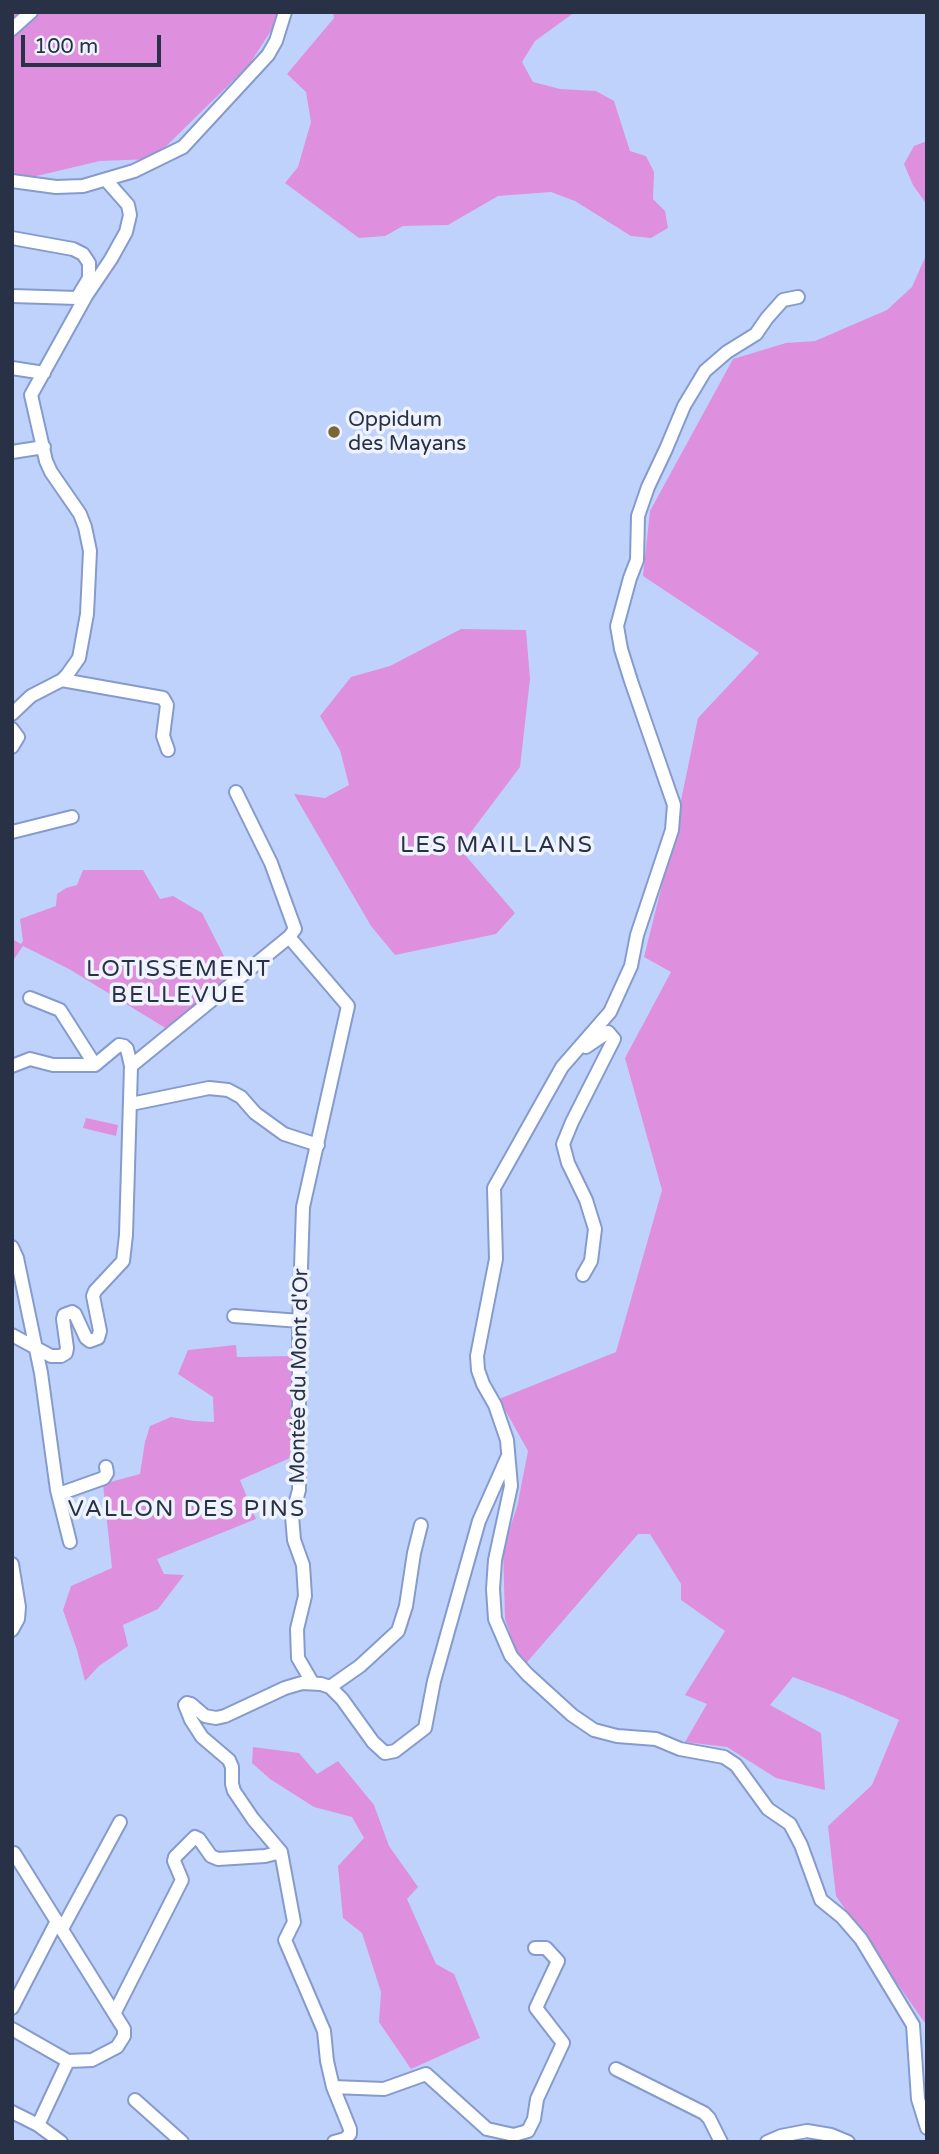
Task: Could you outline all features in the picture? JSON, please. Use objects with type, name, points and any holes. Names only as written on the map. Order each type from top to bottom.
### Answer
[{"type":"street","points":[[12,181],[56,187],[83,186],[134,171],[183,147],[268,55],[276,41],[285,12]]},
{"type":"street","points":[[12,29],[28,14]]},
{"type":"street","points":[[12,714],[32,696],[62,680],[79,657],[87,614],[90,551],[80,514],[46,461],[31,396],[86,296],[126,232],[130,215],[128,205],[106,180]]},
{"type":"street","points":[[12,238],[73,249],[83,254],[89,263],[101,272]]},
{"type":"street","points":[[12,296],[77,298],[89,278],[89,263]]},
{"type":"street","points":[[798,297],[783,300],[756,334],[727,352],[705,371],[684,407],[638,516],[637,560],[617,626],[631,681],[674,805],[672,830],[637,935],[631,966],[610,1012],[562,1067],[494,1188],[496,1259],[477,1356],[482,1384],[495,1405],[507,1440],[511,1486],[495,1560],[495,1619],[511,1656],[572,1715],[594,1730],[617,1736],[656,1739],[680,1749],[724,1757],[736,1765],[768,1809],[790,1824],[801,1845],[821,1900],[842,1917],[861,1939],[913,2025],[918,2099],[927,2128]]},
{"type":"street","points":[[12,368],[44,373]]},
{"type":"street","points":[[12,452],[44,447]]},
{"type":"street","points":[[62,680],[163,698],[167,705],[163,736],[168,750]]},
{"type":"street","points":[[12,729],[18,737],[12,747]]},
{"type":"street","points":[[131,1066],[289,937],[295,929],[271,863],[236,792]]},
{"type":"street","points":[[12,832],[72,817]]},
{"type":"street","name":"Montée du Mont d'Or","points":[[289,937],[348,1006],[303,1207],[299,1490],[292,1516],[294,1540],[303,1565],[305,1596],[298,1629],[298,1658],[312,1682]]},
{"type":"street","points":[[30,998],[60,1010],[95,1065]]},
{"type":"street","points":[[556,1079],[586,1047],[608,1032],[614,1039],[563,1144],[595,1229],[592,1261],[583,1275]]},
{"type":"street","points":[[12,1066],[30,1059],[53,1065],[95,1065],[119,1045],[127,1049],[131,1066],[127,1235],[122,1261],[93,1296],[100,1331],[98,1338],[90,1341],[86,1338],[72,1312],[64,1315],[63,1319],[66,1353],[56,1357],[12,1335]]},
{"type":"street","points":[[131,1104],[209,1088],[228,1090],[241,1097],[255,1113],[284,1134],[318,1145]]},
{"type":"street","points":[[12,1247],[17,1258],[41,1373],[59,1493],[70,1542]]},
{"type":"street","points":[[234,1317],[300,1321]]},
{"type":"street","points":[[334,2142],[350,2134],[350,2129],[333,2087],[324,2031],[285,1940],[294,1922],[281,1852],[234,1791],[229,1760],[202,1737],[185,1705],[191,1703],[205,1716],[216,1718],[285,1688],[312,1682],[330,1687],[373,1742],[385,1753],[395,1751],[425,1728],[434,1681],[479,1521],[508,1454]]},
{"type":"street","points":[[59,1493],[104,1479],[106,1467]]},
{"type":"street","points":[[330,1687],[360,1666],[398,1631],[406,1606],[421,1525]]},
{"type":"street","points":[[12,1564],[19,1607],[18,1619],[12,1630]]},
{"type":"street","points":[[12,2008],[120,1822]]},
{"type":"street","points":[[115,2012],[182,1880],[174,1857],[195,1837],[211,1856],[218,1859],[281,1852]]},
{"type":"street","points":[[12,1853],[115,2012],[124,2029],[124,2036],[117,2047],[92,2060],[68,2061],[12,2029]]},
{"type":"street","points":[[333,2087],[384,2090],[426,2074],[487,2129],[514,2135],[528,2131],[534,2119],[537,2099],[563,2043],[536,2008],[558,1961],[546,1948],[535,1948]]},
{"type":"street","points":[[38,2125],[68,2061]]},
{"type":"street","points":[[616,2069],[704,2113],[721,2142]]},
{"type":"street","points":[[135,2100],[182,2142]]},
{"type":"street","points":[[12,2112],[38,2125],[61,2142]]},
{"type":"street","points":[[768,2142],[781,2136],[807,2132],[831,2135],[848,2142]]},
{"type":"shaded area","points":[[12,12],[283,12],[249,65],[153,159],[100,161],[28,178],[12,176]]},
{"type":"shaded area","points":[[333,12],[575,12],[535,41],[522,62],[533,82],[560,89],[596,91],[614,101],[630,151],[646,156],[654,172],[653,199],[665,211],[668,228],[651,238],[631,236],[575,201],[551,192],[498,196],[448,225],[403,226],[385,236],[359,238],[285,183],[298,167],[311,122],[306,92],[287,74],[334,18]]},
{"type":"shaded area","points":[[927,141],[927,205],[913,185],[904,164],[914,146]]},
{"type":"shaded area","points":[[927,253],[927,2026],[836,1896],[828,1826],[872,1785],[899,1720],[793,1677],[770,1705],[821,1733],[825,1790],[776,1778],[727,1747],[685,1742],[707,1704],[685,1695],[725,1631],[681,1600],[681,1584],[650,1534],[638,1534],[522,1668],[505,1619],[503,1548],[517,1507],[528,1451],[499,1399],[616,1352],[662,1190],[625,1058],[671,972],[644,957],[671,849],[698,718],[759,653],[643,576],[650,511],[733,359],[786,343],[815,341],[887,310],[912,287]]},
{"type":"shaded area","points":[[461,629],[526,630],[530,679],[520,767],[459,848],[515,913],[496,934],[395,955],[371,926],[294,794],[325,798],[349,785],[340,750],[320,716],[351,677],[390,666]]},
{"type":"shaded area","points":[[83,870],[143,870],[160,899],[173,896],[202,913],[230,968],[228,979],[167,1029],[69,969],[23,946],[12,962],[12,939],[21,944],[23,941],[20,919],[56,906],[57,894],[77,885]]},
{"type":"shaded area","points":[[86,1118],[118,1125],[116,1136],[83,1128]]},
{"type":"shaded area","points":[[236,1345],[237,1357],[292,1356],[294,1386],[290,1458],[240,1480],[256,1519],[157,1559],[164,1574],[184,1575],[158,1609],[123,1625],[128,1646],[99,1666],[85,1681],[63,1610],[71,1586],[112,1568],[103,1484],[140,1474],[150,1426],[171,1417],[214,1422],[213,1397],[178,1374],[188,1350]]},
{"type":"shaded area","points":[[253,1747],[299,1753],[317,1774],[338,1761],[374,1805],[389,1846],[418,1887],[407,1899],[436,1964],[454,1974],[480,2038],[411,2069],[379,2022],[381,1992],[362,1933],[343,1918],[338,1866],[364,1838],[352,1817],[314,1807],[270,1779],[252,1763]]},
{"type":"place","name":"Oppidum des Mayans","points":[[334,432]]},
{"type":"district","name":"LES MAILLANS","points":[[497,846]]},
{"type":"district","name":"LOTISSEMENT BELLEVUE","points":[[179,983]]},
{"type":"district","name":"VALLON DES PINS","points":[[187,1510]]}]
